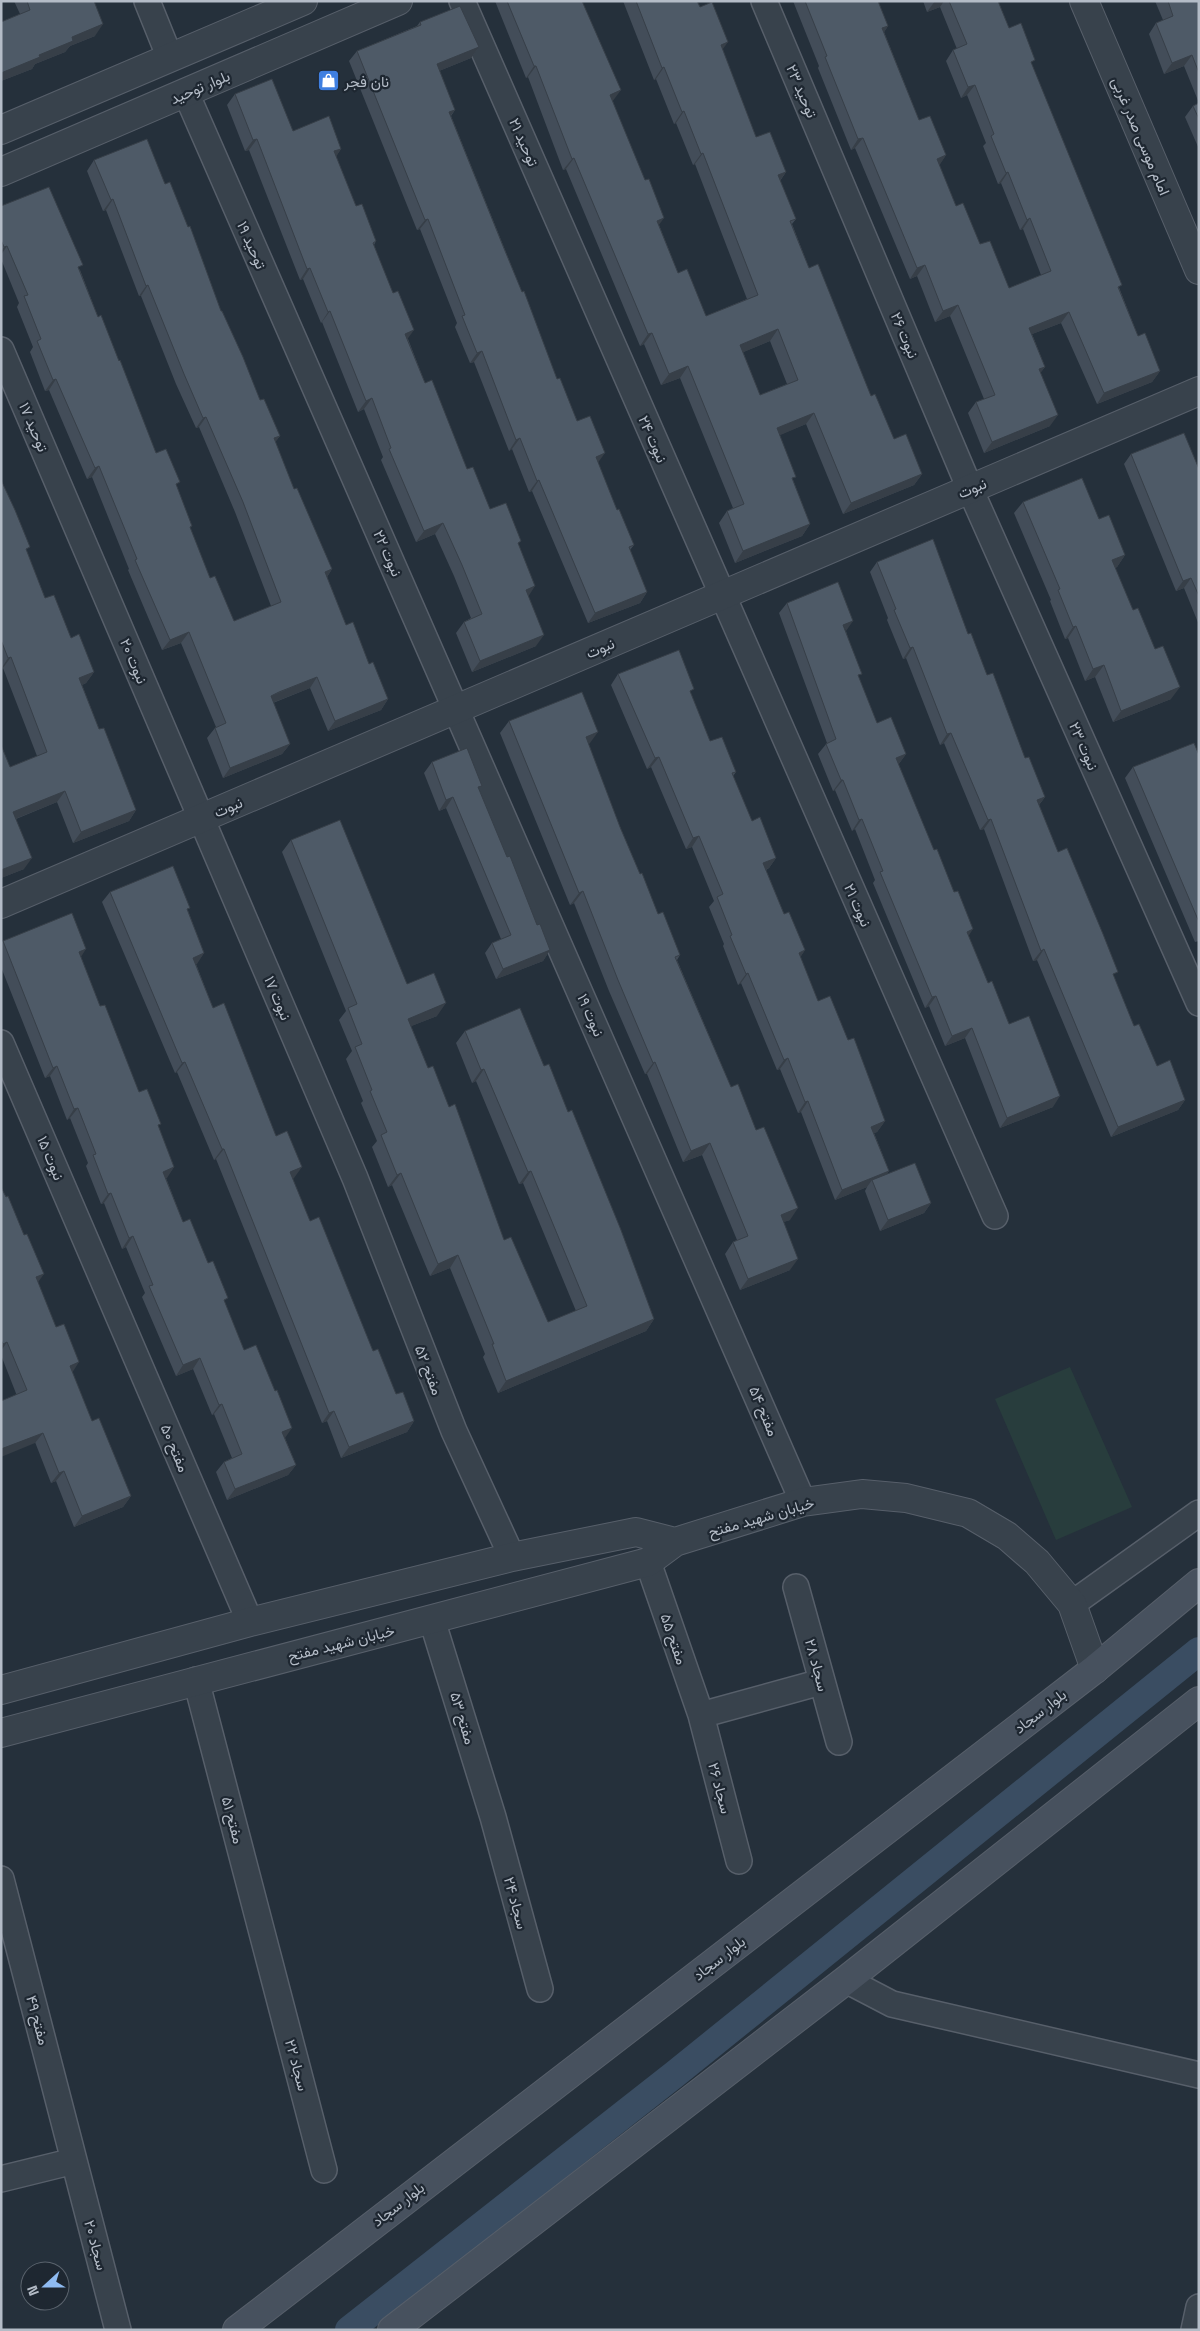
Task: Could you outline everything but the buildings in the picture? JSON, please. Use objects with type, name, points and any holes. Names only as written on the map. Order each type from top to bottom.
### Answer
[{"type":"main road","name":"بلوار سجاد","points":[[238,2330],[1095,1669],[1199,1583]]},
{"type":"main road","points":[[392,2330],[846,1980],[1199,1701]]},
{"type":"street","points":[[147,1],[170,58]]},
{"type":"street","points":[[1,130],[302,1]]},
{"type":"street","name":"بلوار توحید","points":[[1,172],[398,1]]},
{"type":"street","name":"توحید ۲۱","points":[[462,1],[585,282]]},
{"type":"street","name":"توحید ۲۳","points":[[764,1],[840,181]]},
{"type":"street","name":"امام موسی صدر غربی","points":[[1084,1],[1199,270]]},
{"type":"street","name":"توحید ۱۹","points":[[186,93],[319,396]]},
{"type":"street","name":"نبوت ۲۶","points":[[840,181],[970,489]]},
{"type":"street","name":"نبوت ۲۴","points":[[585,282],[722,595]]},
{"type":"street","name":"توحید ۱۷","points":[[1,350],[67,504]]},
{"type":"street","name":"نبوت","points":[[1,904],[1199,391]]},
{"type":"street","name":"نبوت ۲۲","points":[[319,396],[457,709]]},
{"type":"street","name":"نبوت ۲۳","points":[[970,489],[1199,1003]]},
{"type":"street","name":"نبوت ۲۰","points":[[67,504],[201,818]]},
{"type":"street","name":"نبوت ۲۱","points":[[722,595],[995,1216]]},
{"type":"street","name":"نبوت ۱۹","points":[[457,709],[725,1320]]},
{"type":"street","name":"نبوت ۱۷","points":[[201,818],[355,1178]]},
{"type":"street","name":"نبوت ۱۵","points":[[1,1043],[100,1273]]},
{"type":"street","name":"مفتح ۵۲","points":[[355,1178],[454,1432],[512,1558]]},
{"type":"street","name":"مفتح ۵۰","points":[[100,1273],[250,1622]]},
{"type":"street","name":"مفتح ۵۴","points":[[725,1320],[803,1502]]},
{"type":"street","name":"خیابان شهید مفتح","points":[[1,1733],[648,1562],[675,1542],[803,1502],[862,1494],[906,1498],[968,1513],[1007,1536],[1037,1562],[1072,1604],[1095,1669]]},
{"type":"street","points":[[1072,1604],[1199,1513]]},
{"type":"street","points":[[1,1690],[250,1622],[512,1558],[636,1532],[675,1542]]},
{"type":"street","name":"مفتح ۵۵","points":[[648,1562],[701,1715]]},
{"type":"street","name":"سجاد ۲۸","points":[[796,1587],[839,1742]]},
{"type":"street","name":"مفتح ۵۳","points":[[432,1620],[493,1817]]},
{"type":"street","name":"مفتح ۵۱","points":[[196,1680],[270,1960]]},
{"type":"street","points":[[701,1715],[821,1682]]},
{"type":"street","name":"سجاد ۲۶","points":[[701,1715],[739,1862]]},
{"type":"street","name":"سجاد ۲۴","points":[[493,1817],[540,1989]]},
{"type":"street","name":"مفتح ۴۹","points":[[1,1879],[74,2161]]},
{"type":"street","name":"سجاد ۲۲","points":[[270,1960],[324,2170]]},
{"type":"street","points":[[846,1980],[892,2004],[1199,2075]]},
{"type":"street","points":[[1,2179],[74,2161]]},
{"type":"street","name":"سجاد ۲۰","points":[[74,2161],[118,2330]]},
{"type":"street","points":[[1194,2330],[1199,2307]]},
{"type":"green space","points":[[1070,1367],[1132,1507],[1056,1540],[995,1399]]},
{"type":"waterway","points":[[349,2330],[675,2074],[1199,1651]]},
{"type":"place","name":"نان فجر","points":[[328,81]]}]
